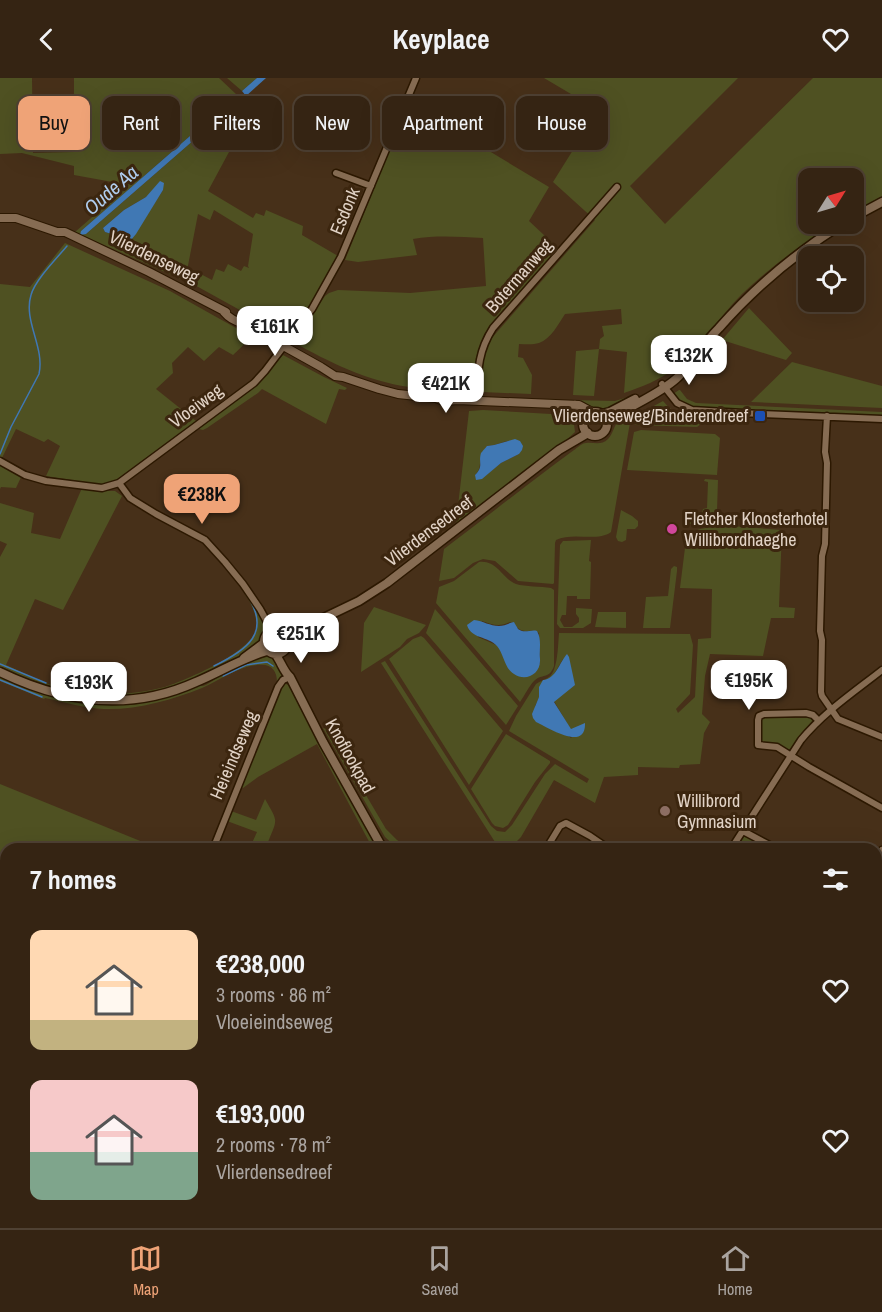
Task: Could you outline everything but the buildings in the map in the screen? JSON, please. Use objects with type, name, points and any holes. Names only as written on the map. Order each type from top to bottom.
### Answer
[{"type":"main road","points":[[864,212],[882,202]]},
{"type":"main road","points":[[605,418],[680,376],[718,328],[744,300],[793,258],[828,234]]},
{"type":"main road","points":[[597,412],[605,418],[606,428],[603,433],[593,436],[585,430],[588,414],[597,412]]},
{"type":"main road","name":"Vlierdensedreef","points":[[286,638],[303,632],[309,625],[359,601],[387,583],[585,430]]},
{"type":"main road","points":[[0,672],[40,689],[72,698],[116,701],[140,699],[183,688],[241,660],[272,650],[287,645],[286,638],[278,631],[272,631],[266,636],[272,650]]},
{"type":"main road","name":"Knoflookpad","points":[[272,650],[290,677],[323,742],[380,843]]},
{"type":"street","name":"Esdonk","points":[[283,346],[312,309],[342,257],[416,78]]},
{"type":"street","points":[[336,173],[371,186]]},
{"type":"street","name":"Botermanweg","points":[[477,400],[480,354],[493,328],[617,187]]},
{"type":"street","name":"Vlierdenseweg","points":[[0,218],[16,218],[57,232],[65,232],[236,317],[242,323],[335,376],[398,394],[436,398],[452,397],[458,400],[575,405],[588,414]]},
{"type":"street","name":"Vloeiweg","points":[[119,483],[254,383],[283,346]]},
{"type":"street","points":[[663,386],[677,403],[692,410],[882,419]]},
{"type":"street","points":[[827,416],[820,692],[838,719],[882,737]]},
{"type":"street","points":[[0,461],[25,475],[46,481],[102,488],[119,483],[130,498],[205,540],[243,584],[272,631]]},
{"type":"street","points":[[735,843],[801,740],[818,720],[882,670]]},
{"type":"street","name":"Heieindseweg","points":[[215,843],[278,687],[290,677]]},
{"type":"street","points":[[818,720],[806,713],[759,716],[758,746],[777,747],[882,808]]},
{"type":"street","points":[[550,843],[560,826],[566,823],[600,843]]},
{"type":"street","points":[[743,831],[766,843]]},
{"type":"green space","points":[[0,78],[32,78],[32,96],[18,96],[18,150],[33,150],[33,153],[90,150],[90,96],[74,96],[74,78],[219,78],[237,95],[192,96],[192,134],[180,145],[180,96],[102,96],[102,150],[174,150],[81,231],[86,234],[192,142],[192,150],[230,150],[208,191],[253,218],[256,213],[264,216],[266,210],[303,226],[302,235],[338,256],[311,303],[285,337],[191,283],[195,271],[212,280],[216,269],[224,272],[228,264],[241,271],[244,266],[249,268],[253,234],[214,210],[210,220],[198,214],[185,281],[75,232],[129,185],[74,175],[74,166],[22,153],[0,154]],"holes":[[[163,190],[131,240],[105,232],[103,228],[124,210]]]},
{"type":"green space","points":[[227,78],[257,78],[242,91]]},
{"type":"green space","points":[[544,78],[738,78],[630,186],[665,224],[813,78],[882,78],[882,196],[864,206],[864,168],[798,168],[798,234],[818,234],[798,246],[753,284],[733,303],[683,361],[657,380],[624,393],[627,352],[599,349],[600,339],[604,336],[602,326],[622,324],[621,309],[565,314],[543,341],[534,344],[519,344],[518,357],[523,358],[532,375],[531,394],[482,392],[483,354],[490,340],[595,220],[553,182],[573,150],[608,150],[608,96],[574,96]]},
{"type":"green space","points":[[390,150],[487,150],[549,187],[529,221],[559,249],[485,335],[477,355],[473,391],[417,388],[378,380],[334,363],[293,342],[325,296],[338,290],[410,293],[486,286],[483,238],[413,239],[417,255],[358,262],[345,260]]},
{"type":"green space","points":[[65,243],[170,291],[252,337],[233,355],[219,347],[204,361],[188,347],[172,363],[173,373],[156,389],[196,421],[113,482],[103,485],[46,476],[60,446],[48,439],[44,442],[16,429],[0,459],[0,284],[30,287]]},
{"type":"green space","points":[[749,308],[792,353],[786,360],[722,340]]},
{"type":"green space","points":[[599,349],[594,396],[573,395],[576,351]]},
{"type":"green space","points":[[283,355],[347,388],[339,389],[326,424],[262,389],[207,428],[199,429],[263,379]]},
{"type":"green space","points":[[792,362],[882,386],[882,408],[751,402]]},
{"type":"green space","points":[[679,390],[687,399],[696,403],[882,412],[882,417],[703,408],[686,405],[677,399],[673,394]]},
{"type":"green space","points":[[631,396],[616,405],[600,410],[570,400],[615,401]]},
{"type":"green space","points":[[663,401],[680,414],[700,419],[701,424],[697,427],[635,425],[639,414]]},
{"type":"green space","points":[[469,411],[568,415],[573,417],[575,432],[559,447],[456,523]],"holes":[[[507,441],[519,454],[501,463],[485,476],[475,475],[487,446]]]},
{"type":"green space","points":[[631,417],[611,532],[606,535],[556,540],[553,584],[518,581],[495,561],[483,559],[473,563],[454,578],[439,581],[444,549],[584,443],[605,441],[617,423]]},
{"type":"green space","points":[[641,430],[715,434],[720,438],[717,475],[627,470],[634,432]]},
{"type":"green space","points":[[0,464],[22,475],[16,488],[1,487],[0,489]]},
{"type":"green space","points":[[705,479],[718,480],[717,511],[709,521],[689,524],[685,522],[685,512],[702,513],[703,509],[707,508],[708,482],[704,481]]},
{"type":"green space","points":[[82,488],[115,491],[122,496],[63,610],[35,599],[6,665],[49,684],[81,693],[126,694],[165,687],[217,664],[231,656],[252,638],[256,629],[256,620],[245,595],[248,593],[262,621],[264,620],[266,628],[262,640],[216,670],[166,690],[111,699],[54,691],[0,669],[0,557],[7,544],[0,541],[0,503],[34,513],[31,533],[60,539]]},
{"type":"green space","points":[[621,510],[638,521],[635,529],[627,529],[626,540],[622,542],[616,537]]},
{"type":"green space","points":[[716,523],[782,530],[779,607],[795,608],[794,618],[771,618],[763,656],[710,654],[705,676],[702,714],[710,722],[704,733],[700,764],[680,765],[679,768],[638,767],[638,775],[604,777],[595,803],[554,780],[521,837],[515,843],[494,843],[381,663],[385,661],[491,826],[497,831],[505,832],[545,774],[555,764],[587,783],[589,779],[509,731],[536,684],[552,674],[557,657],[559,633],[690,634],[693,645],[690,694],[676,709],[678,713],[695,697],[698,639],[711,638],[712,589],[680,588],[685,548],[691,547],[693,534]],"holes":[[[563,659],[554,701],[571,730],[584,724],[571,738],[535,706],[548,680]]]},
{"type":"green space","points":[[591,540],[590,599],[567,596],[566,615],[562,615],[560,620],[564,627],[572,627],[579,622],[576,608],[592,609],[591,623],[583,628],[560,628],[557,624],[560,545],[563,541]]},
{"type":"green space","points":[[479,562],[485,562],[495,567],[511,582],[554,590],[554,666],[548,675],[537,679],[530,685],[520,702],[436,603],[439,587],[454,581]],"holes":[[[482,621],[499,625],[510,622],[521,630],[539,633],[540,664],[478,637]]]},
{"type":"green space","points":[[674,566],[677,567],[677,571],[670,628],[643,628],[646,597],[668,596],[671,569]]},
{"type":"green space","points":[[374,607],[426,625],[400,647],[361,672],[364,623]]},
{"type":"green space","points":[[435,609],[518,706],[506,725],[426,633]]},
{"type":"green space","points":[[598,612],[626,612],[626,628],[595,627]]},
{"type":"green space","points":[[276,634],[282,636],[284,642],[282,648],[276,650],[270,648],[268,642],[270,636]]},
{"type":"green space","points":[[421,636],[503,731],[469,785],[389,659],[413,639]]},
{"type":"green space","points":[[268,654],[274,657],[283,673],[277,682],[276,674],[269,666],[250,666],[202,688],[179,696],[129,708],[97,708],[44,699],[0,681],[0,675],[36,690],[73,701],[110,705],[130,704],[156,699],[194,686],[203,686],[246,661]]},
{"type":"green space","points":[[282,684],[291,686],[376,843],[370,843],[317,744],[243,788],[240,787]]},
{"type":"green space","points":[[764,718],[812,718],[813,720],[789,750],[760,744],[759,722]]},
{"type":"green space","points":[[323,728],[331,730],[330,734],[386,829],[402,843],[392,843],[385,837]]},
{"type":"green space","points":[[506,734],[550,763],[508,825],[503,828],[492,823],[471,789]]},
{"type":"green space","points":[[0,784],[145,843],[0,843]]},
{"type":"green space","points":[[265,799],[275,820],[268,842],[270,843],[252,843],[257,832],[227,821],[231,811],[256,820]]},
{"type":"green space","points":[[745,834],[763,843],[738,843]]},
{"type":"water","points":[[257,78],[266,78],[246,96],[242,91]]},
{"type":"water","points":[[192,134],[192,142],[86,234],[80,235],[81,231],[174,150],[180,150],[180,145]]},
{"type":"water","points":[[160,181],[164,183],[163,190],[131,240],[105,232],[103,228],[124,210],[146,197]]},
{"type":"water","points":[[515,439],[523,446],[519,454],[501,463],[482,479],[476,480],[475,475],[480,467],[480,456],[487,446]]},
{"type":"water","points":[[474,620],[499,626],[514,622],[520,630],[537,631],[540,641],[538,669],[528,677],[514,674],[506,665],[497,646],[469,630],[467,625]]},
{"type":"water","points":[[567,654],[575,685],[554,702],[571,729],[585,723],[584,732],[580,736],[573,737],[557,733],[536,722],[532,714],[543,680],[554,674]]},
{"type":"waterway","name":"Oude Aa","points":[[0,454],[11,427],[39,374],[39,354],[30,315],[31,295],[42,276],[67,246]]},
{"type":"waterway","points":[[214,666],[237,654],[252,639],[257,620],[247,595]]},
{"type":"waterway","points":[[223,676],[246,665],[267,662],[273,666]]},
{"type":"waterway","points":[[0,664],[46,683]]},
{"type":"waterway","points":[[0,680],[42,697]]},
{"type":"place","name":"Vlierdenseweg/Binderendreef","points":[[760,416]]},
{"type":"place","name":"Fletcher Kloosterhotel Willibrordhaeghe","points":[[672,529]]},
{"type":"place","name":"Willibrord Gymnasium","points":[[665,811]]}]
